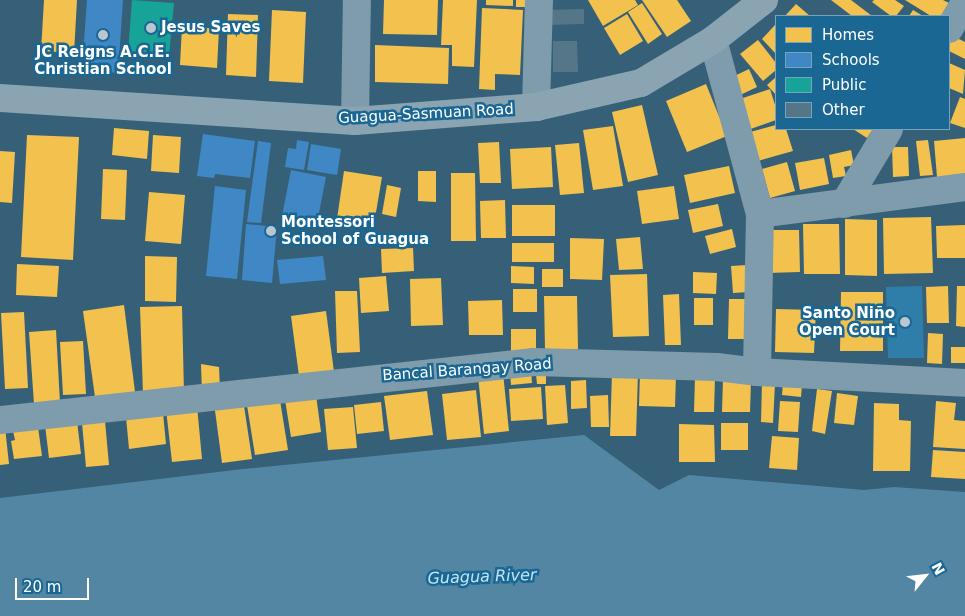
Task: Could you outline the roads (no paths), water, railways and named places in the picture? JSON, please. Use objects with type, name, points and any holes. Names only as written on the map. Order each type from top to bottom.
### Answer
[{"type":"main road","name":"Guagua-Sasmuan Road","points":[[0,98],[355,121],[536,107],[641,83],[713,40],[764,0]]},
{"type":"street","points":[[355,121],[357,0]]},
{"type":"street","points":[[536,107],[539,0]]},
{"type":"street","points":[[950,27],[965,2]]},
{"type":"street","points":[[713,40],[760,214],[758,372]]},
{"type":"street","points":[[844,204],[888,130]]},
{"type":"street","points":[[760,214],[965,187]]},
{"type":"street","name":"Bancal Barangay Road","points":[[0,420],[534,362],[717,367],[758,372],[965,383]]},
{"type":"water","name":"Guagua River","points":[[584,435],[659,490],[689,475],[864,490],[894,487],[965,492],[965,616],[0,616],[0,498],[243,469]]},
{"type":"place","name":"Jesus Saves","points":[[151,28]]},
{"type":"place","name":"JC Reigns A.C.E. Christian School","points":[[103,35]]},
{"type":"place","name":"Montessori School of Guagua","points":[[271,231]]},
{"type":"place","name":"Santo Niño Open Court","points":[[905,322]]}]
